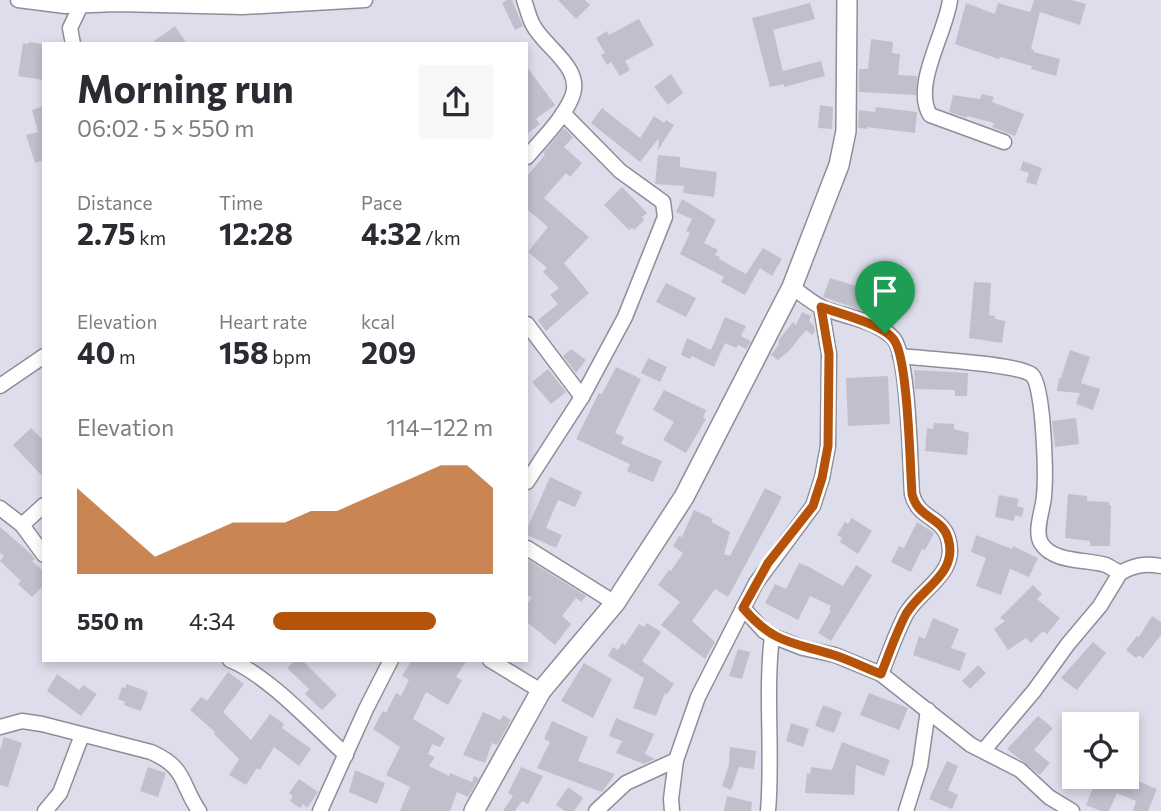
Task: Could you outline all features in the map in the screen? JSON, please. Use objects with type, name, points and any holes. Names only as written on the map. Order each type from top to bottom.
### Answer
[{"type":"street","points":[[18,0],[71,4],[243,7],[359,1]]},
{"type":"street","points":[[524,0],[533,26],[575,78],[575,88],[563,113],[528,157]]},
{"type":"street","points":[[474,811],[541,691],[615,603],[684,497],[792,287],[835,177],[846,131],[847,0]]},
{"type":"street","points":[[950,0],[927,77],[924,103],[930,115],[1004,142]]},
{"type":"street","points":[[71,4],[70,28],[74,42]]},
{"type":"street","points":[[528,480],[582,397],[625,317],[659,234],[665,209],[663,202],[620,171],[563,113]]},
{"type":"street","points":[[792,287],[821,307],[865,322],[894,339],[900,356],[915,505],[946,533],[951,554],[947,566],[907,612],[881,674]]},
{"type":"street","points":[[672,811],[676,760],[698,697],[768,563],[813,506],[822,478],[828,446],[829,354],[821,307]]},
{"type":"street","points":[[528,325],[582,397]]},
{"type":"street","points":[[900,356],[1010,368],[1031,375],[1039,385],[1044,458],[1044,495],[1039,533],[1041,543],[1051,553],[1105,565],[1120,573]]},
{"type":"street","points":[[0,386],[42,357]]},
{"type":"street","points":[[22,525],[42,507]]},
{"type":"street","points":[[0,508],[22,525],[42,552]]},
{"type":"street","points":[[528,549],[615,603]]},
{"type":"street","points":[[984,750],[1100,606],[1120,573],[1132,566],[1161,566]]},
{"type":"street","points":[[743,608],[772,636],[803,648],[835,655],[881,674],[971,745],[1020,770],[1049,797],[1072,811]]},
{"type":"street","points":[[768,811],[768,671],[772,636]]},
{"type":"street","points":[[236,662],[274,689],[346,755]]},
{"type":"street","points":[[320,811],[390,662]]},
{"type":"street","points":[[493,662],[541,691]]},
{"type":"street","points":[[906,811],[920,766],[928,710]]},
{"type":"street","points":[[0,727],[22,721],[151,752],[168,760],[184,777],[186,804],[199,811]]},
{"type":"street","points":[[45,811],[60,793],[82,735]]},
{"type":"street","points":[[596,811],[626,783],[676,760]]},
{"type":"building","points":[[512,0],[523,26],[515,30],[502,3]]},
{"type":"building","points":[[558,0],[585,0],[590,5],[576,19]]},
{"type":"building","points":[[1034,0],[1072,0],[1086,4],[1080,25],[1040,12],[1031,49],[1060,59],[1056,76],[1031,69],[1032,66],[1000,57],[999,59],[955,44],[966,3],[995,14],[998,3],[1030,12]]},
{"type":"building","points":[[810,3],[815,19],[773,30],[783,71],[821,61],[825,76],[784,87],[784,84],[770,87],[752,18]]},
{"type":"building","points":[[639,19],[654,45],[625,61],[630,70],[620,76],[611,62],[607,65],[601,55],[605,53],[596,38],[607,31],[609,35]]},
{"type":"building","points":[[175,26],[186,42],[153,42]]},
{"type":"building","points":[[871,39],[893,42],[892,53],[900,54],[898,75],[917,76],[916,95],[859,92],[859,69],[868,69]]},
{"type":"building","points":[[23,43],[42,44],[42,80],[18,76]]},
{"type":"building","points":[[528,68],[555,105],[536,119],[540,124],[528,133]]},
{"type":"building","points":[[671,74],[683,93],[668,105],[654,87]]},
{"type":"building","points":[[982,94],[994,97],[992,102],[1024,114],[1015,136],[992,127],[994,123],[949,112],[953,95],[980,99]]},
{"type":"building","points":[[820,105],[833,107],[832,129],[818,128]]},
{"type":"building","points":[[42,107],[42,161],[35,163],[26,135],[38,132],[32,110]]},
{"type":"building","points":[[876,107],[917,112],[915,133],[858,128],[859,110],[875,112]]},
{"type":"building","points":[[602,108],[640,138],[654,116],[664,123],[666,120],[674,125],[658,150],[659,138],[640,162],[591,123]]},
{"type":"building","points":[[564,128],[573,137],[564,147],[582,163],[570,177],[566,173],[544,198],[589,237],[564,263],[589,293],[546,331],[538,320],[558,304],[550,295],[559,288],[543,272],[547,268],[528,252],[548,227],[528,210],[528,175],[545,155],[543,153]]},
{"type":"building","points":[[658,155],[680,157],[680,167],[717,172],[714,197],[683,193],[684,186],[655,184]]},
{"type":"building","points":[[1023,161],[1042,168],[1036,185],[1026,182],[1029,173],[1020,170]]},
{"type":"building","points":[[622,187],[647,213],[634,230],[629,230],[604,205]]},
{"type":"building","points":[[682,199],[716,220],[704,243],[718,250],[715,255],[720,257],[719,259],[746,274],[763,248],[782,259],[772,276],[760,268],[745,295],[721,282],[724,277],[680,254],[690,233],[686,231],[692,219],[676,212]]},
{"type":"building","points":[[830,278],[863,288],[861,295],[870,298],[866,312],[823,297]]},
{"type":"building","points":[[974,282],[991,283],[989,315],[1005,321],[1002,343],[969,338]]},
{"type":"building","points":[[666,283],[696,298],[686,317],[656,302]]},
{"type":"building","points":[[802,312],[811,316],[809,321],[815,331],[812,335],[806,330],[778,360],[771,355],[779,344],[778,341],[793,322],[796,325]]},
{"type":"building","points":[[725,317],[746,326],[741,336],[751,341],[746,349],[725,343],[714,367],[692,356],[690,359],[681,355],[687,338],[711,350]]},
{"type":"building","points":[[571,349],[586,360],[576,373],[563,356]]},
{"type":"building","points":[[1070,350],[1090,357],[1081,383],[1100,389],[1093,410],[1076,404],[1080,393],[1057,391]]},
{"type":"building","points":[[648,358],[667,367],[660,382],[641,373]]},
{"type":"building","points":[[616,367],[641,379],[615,433],[624,437],[621,444],[662,461],[653,482],[627,471],[630,464],[576,439],[599,393],[602,394]]},
{"type":"building","points":[[548,369],[566,392],[551,404],[532,382]]},
{"type":"building","points":[[914,370],[968,373],[967,396],[955,396],[955,390],[915,389]]},
{"type":"building","points":[[888,376],[890,424],[848,426],[846,378]]},
{"type":"building","points":[[664,390],[706,410],[703,418],[706,419],[686,453],[663,440],[674,422],[653,410]]},
{"type":"building","points":[[1076,418],[1079,444],[1055,447],[1052,421]]},
{"type":"building","points":[[934,423],[954,424],[954,429],[969,433],[967,455],[925,451],[927,428],[933,429]]},
{"type":"building","points":[[31,428],[42,439],[42,476],[13,445]]},
{"type":"building","points":[[550,477],[582,492],[575,507],[558,500],[546,528],[562,535],[556,548],[528,535],[528,527]]},
{"type":"building","points":[[765,488],[782,497],[728,597],[715,589],[692,621],[715,642],[705,659],[661,625],[680,602],[658,585],[683,553],[673,546],[679,536],[682,537],[694,510],[713,519],[711,522],[730,532],[724,554],[730,556]]},
{"type":"building","points":[[1068,494],[1087,496],[1087,501],[1109,502],[1110,546],[1090,546],[1090,541],[1065,538]]},
{"type":"building","points":[[999,495],[1019,499],[1017,506],[1024,508],[1022,517],[1015,515],[1014,521],[995,517]]},
{"type":"building","points":[[852,518],[872,531],[858,554],[840,542],[842,538],[837,535],[845,522],[848,524]]},
{"type":"building","points":[[917,522],[934,533],[925,550],[922,549],[911,572],[891,562],[899,546],[904,548]]},
{"type":"building","points":[[0,527],[29,552],[35,559],[32,561],[42,570],[42,587],[32,597],[18,584],[21,581],[0,561],[4,556],[0,553]]},
{"type":"building","points":[[976,535],[1012,549],[1013,546],[1038,558],[1029,577],[1010,569],[1001,595],[976,586],[986,558],[971,552]]},
{"type":"building","points":[[528,560],[586,596],[581,602],[576,598],[562,616],[571,624],[555,645],[528,623],[528,603],[532,598],[528,596]]},
{"type":"building","points":[[799,563],[843,586],[856,565],[872,575],[831,641],[818,633],[831,611],[831,606],[810,596],[798,620],[765,603],[775,584],[786,589]]},
{"type":"building","points":[[1033,585],[1042,594],[1037,599],[1060,618],[1047,634],[1043,631],[1031,643],[1026,638],[1008,650],[994,629],[1005,621],[1000,618]]},
{"type":"building","points":[[1152,616],[1161,622],[1161,635],[1143,658],[1139,655],[1136,658],[1126,650],[1137,636],[1139,637]]},
{"type":"building","points":[[933,618],[959,629],[951,648],[966,653],[960,671],[913,655],[919,636],[925,639]]},
{"type":"building","points":[[647,623],[661,632],[642,661],[674,684],[667,694],[665,693],[656,716],[633,708],[644,678],[608,656],[613,647],[618,650],[622,643],[625,645],[639,624],[644,627]]},
{"type":"building","points":[[1093,642],[1106,653],[1077,690],[1061,678]]},
{"type":"building","points":[[738,649],[750,652],[742,679],[729,676]]},
{"type":"building","points":[[293,662],[304,662],[337,695],[322,710],[305,694],[309,689],[287,668]]},
{"type":"building","points":[[411,662],[466,662],[456,677],[462,680],[448,705],[426,692],[413,719],[445,738],[440,747],[432,744],[428,754],[435,757],[429,766],[449,776],[450,773],[472,782],[474,776],[479,778],[468,797],[457,792],[450,811],[400,811],[410,787],[386,775],[400,747],[373,729],[383,711],[386,713],[396,693],[401,696],[409,680],[402,676]]},
{"type":"building","points":[[584,663],[612,679],[593,718],[561,701]]},
{"type":"building","points":[[978,665],[986,673],[970,689],[962,681]]},
{"type":"building","points":[[228,672],[244,684],[223,712],[251,740],[270,714],[284,724],[282,728],[311,749],[299,766],[274,747],[260,770],[257,768],[246,785],[229,775],[239,759],[215,732],[190,710],[201,697],[207,701]]},
{"type":"building","points":[[57,674],[79,690],[83,685],[97,694],[81,716],[47,691]]},
{"type":"building","points":[[127,684],[148,692],[141,711],[124,705],[125,702],[118,699],[122,687],[125,688]]},
{"type":"building","points":[[869,693],[908,708],[899,730],[860,715]]},
{"type":"building","points":[[823,705],[842,712],[834,733],[815,726]]},
{"type":"building","points":[[483,712],[500,720],[503,715],[511,720],[497,745],[492,743],[485,763],[463,755]]},
{"type":"building","points":[[1038,716],[1053,728],[1034,750],[1050,763],[1040,775],[1007,749]]},
{"type":"building","points":[[616,718],[654,734],[645,754],[655,759],[644,764],[616,753],[622,741],[609,736]]},
{"type":"building","points":[[552,721],[588,737],[578,761],[615,774],[602,792],[537,768],[550,742],[544,739]]},
{"type":"building","points":[[791,723],[809,729],[803,747],[786,741]]},
{"type":"building","points":[[4,737],[22,743],[8,787],[0,785],[0,750]]},
{"type":"building","points":[[842,742],[890,760],[884,776],[856,765],[854,795],[805,793],[807,773],[810,774],[811,767],[832,770]]},
{"type":"building","points":[[730,747],[756,751],[754,769],[739,767],[731,790],[722,786],[729,765]]},
{"type":"building","points":[[947,761],[958,766],[948,790],[958,795],[952,809],[929,799]]},
{"type":"building","points":[[148,767],[166,773],[158,797],[140,791]]},
{"type":"building","points":[[521,767],[543,776],[528,804],[522,801],[515,811],[503,811],[513,796],[508,793]]},
{"type":"building","points":[[355,770],[385,783],[377,804],[349,792]]},
{"type":"building","points":[[299,779],[318,792],[307,808],[303,804],[300,808],[290,801],[293,796],[289,793]]},
{"type":"building","points":[[1139,782],[1157,789],[1148,811],[1133,811],[1136,801],[1117,793],[1109,811],[1086,805],[1092,789],[1139,789]]},
{"type":"building","points":[[568,787],[583,798],[574,811],[565,811],[556,805]]},
{"type":"building","points":[[727,796],[752,802],[751,811],[724,811]]},
{"type":"route","points":[[821,307],[865,322],[885,333],[894,339],[900,356],[915,505],[935,520],[946,533],[951,554],[947,566],[907,612],[881,674],[835,655],[803,648],[772,636],[743,608],[768,563],[813,506],[822,478],[828,446],[829,354],[821,307]]}]
